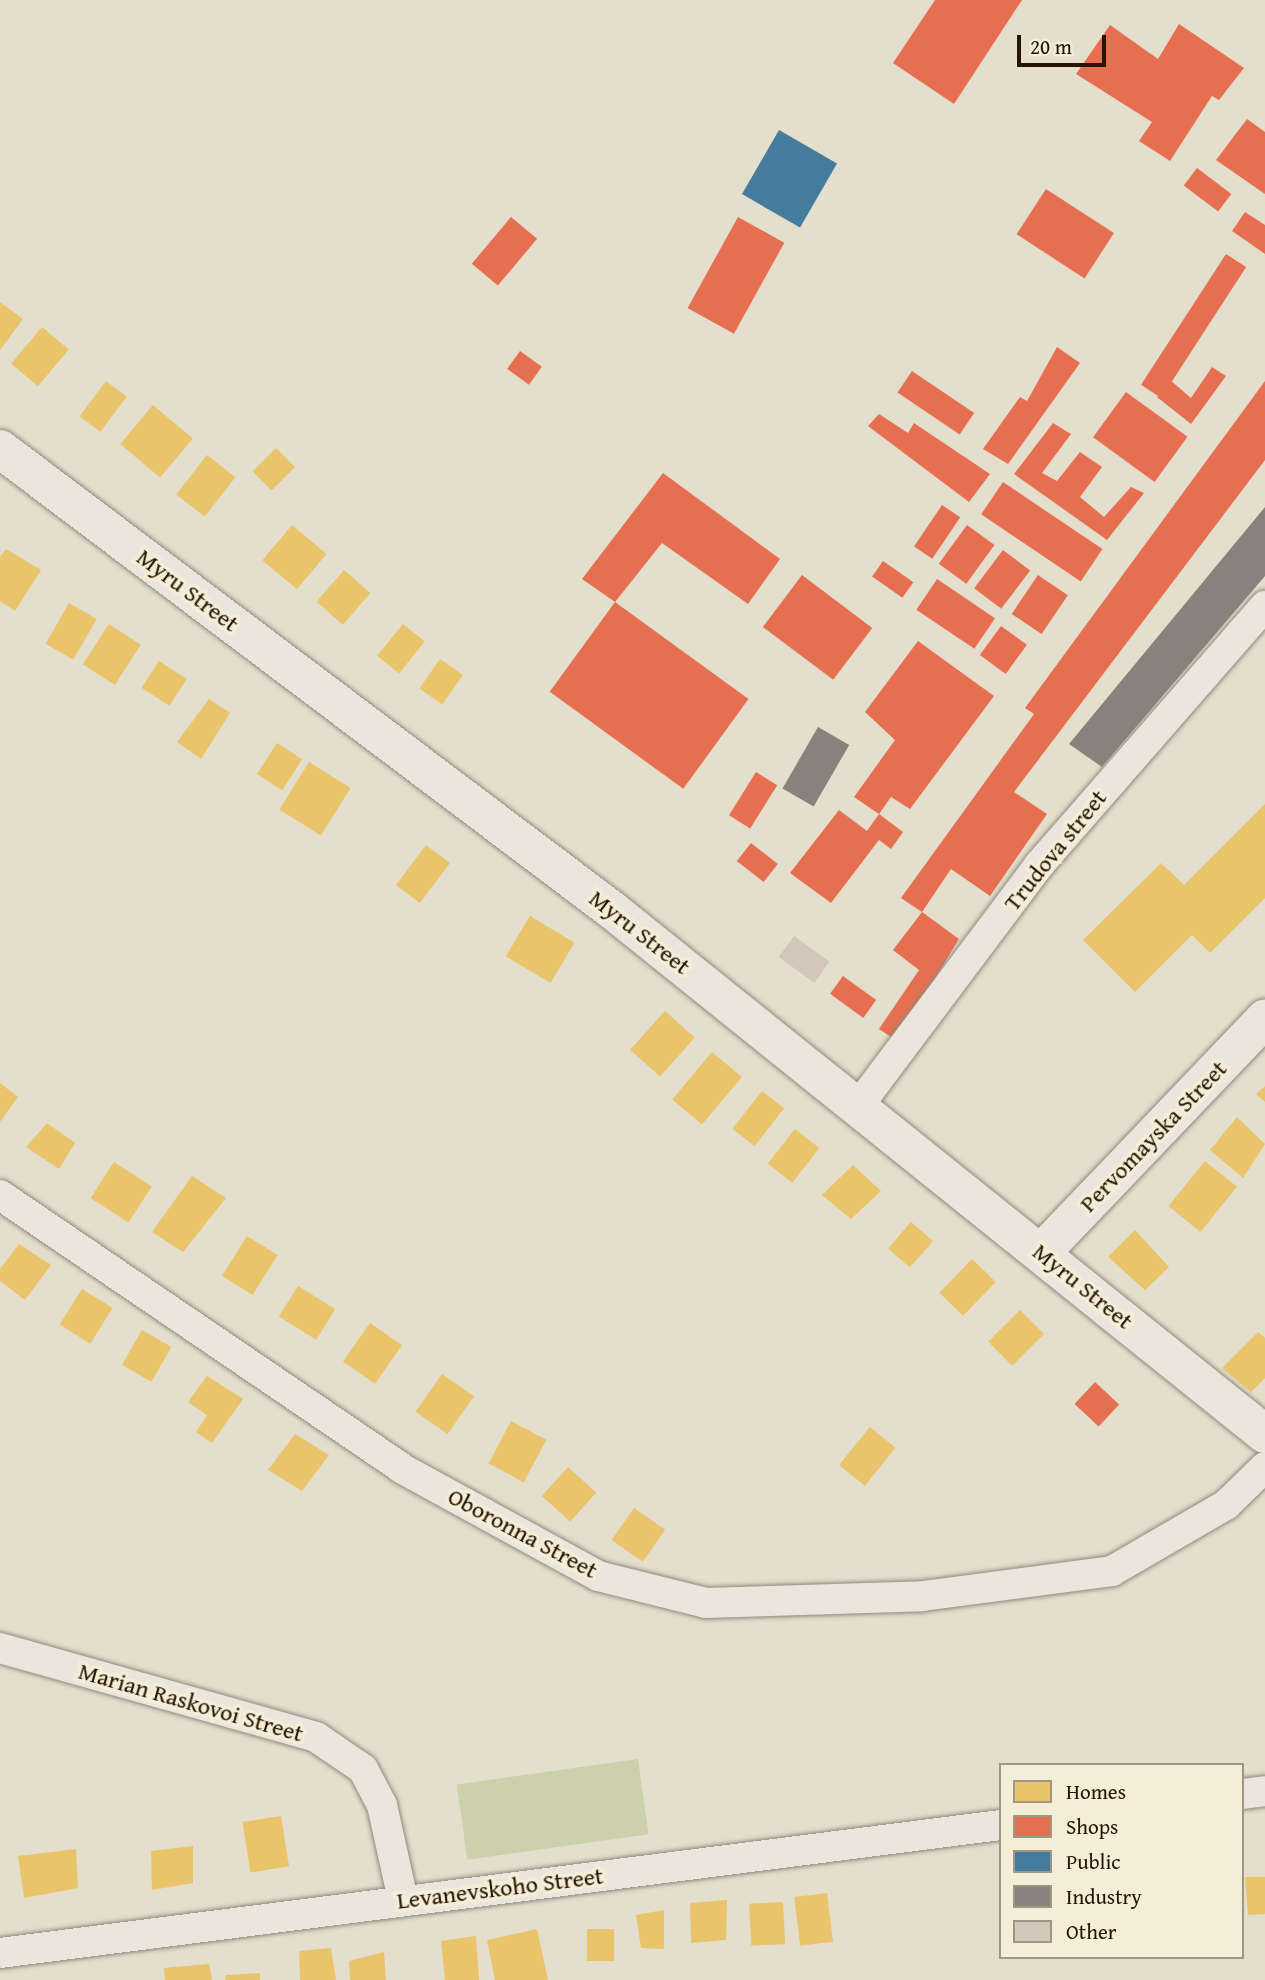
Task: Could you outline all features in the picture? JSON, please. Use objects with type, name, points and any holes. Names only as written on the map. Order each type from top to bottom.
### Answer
[{"type":"street","name":"Myru Street","points":[[0,449],[541,855],[859,1105],[1265,1434]]},
{"type":"street","name":"Trudova street","points":[[859,1105],[1039,865],[1265,606]]},
{"type":"street","name":"Pervomayska Street","points":[[1042,1252],[1265,1020]]},
{"type":"street","name":"Oboronna Street","points":[[0,1195],[401,1468],[598,1576],[706,1603],[923,1595],[1112,1571],[1226,1504],[1265,1467]]},
{"type":"street","name":"Marian Raskovoi Street","points":[[0,1648],[316,1737],[363,1769],[382,1805],[403,1900]]},
{"type":"street","points":[[1244,1794],[1265,1791]]},
{"type":"street","name":"Levanevskoho Street","points":[[0,1953],[999,1825]]},
{"type":"green space","points":[[638,1759],[649,1834],[467,1860],[457,1784]]},
{"type":"building: Homes","points":[[0,302],[23,319],[0,350]]},
{"type":"building: Homes","points":[[42,327],[69,349],[38,386],[11,364]]},
{"type":"building: Homes","points":[[106,381],[127,397],[100,432],[80,416]]},
{"type":"building: Homes","points":[[153,405],[193,438],[160,477],[120,444]]},
{"type":"building: Homes","points":[[276,448],[295,467],[272,490],[253,471]]},
{"type":"building: Homes","points":[[207,455],[235,477],[205,517],[176,494]]},
{"type":"building: Homes","points":[[292,525],[326,554],[297,589],[262,560]]},
{"type":"building: Homes","points":[[6,549],[41,570],[15,611],[0,601],[0,557]]},
{"type":"building: Homes","points":[[344,570],[370,593],[343,625],[316,602]]},
{"type":"building: Homes","points":[[69,603],[97,619],[73,660],[46,644]]},
{"type":"building: Homes","points":[[109,624],[141,645],[115,685],[83,664]]},
{"type":"building: Homes","points":[[403,624],[425,642],[399,673],[377,656]]},
{"type":"building: Homes","points":[[440,659],[463,675],[442,705],[419,688]]},
{"type":"building: Homes","points":[[159,661],[187,679],[169,706],[142,688]]},
{"type":"building: Homes","points":[[209,699],[230,713],[201,759],[177,742]]},
{"type":"building: Homes","points":[[277,743],[302,759],[282,790],[257,774]]},
{"type":"building: Homes","points":[[309,762],[351,788],[321,835],[279,809]]},
{"type":"building: Homes","points":[[1265,804],[1265,898],[1210,953],[1192,935],[1135,992],[1083,940],[1161,863],[1184,885]]},
{"type":"building: Homes","points":[[426,845],[450,863],[420,903],[396,885]]},
{"type":"building: Homes","points":[[530,916],[575,943],[550,983],[506,956]]},
{"type":"building: Homes","points":[[665,1011],[695,1038],[660,1076],[630,1050]]},
{"type":"building: Homes","points":[[712,1052],[742,1077],[702,1125],[672,1099]]},
{"type":"building: Homes","points":[[0,1083],[18,1097],[0,1122]]},
{"type":"building: Homes","points":[[1265,1086],[1265,1102],[1256,1094]]},
{"type":"building: Homes","points":[[762,1091],[784,1108],[755,1146],[732,1129]]},
{"type":"building: Homes","points":[[1237,1117],[1265,1144],[1243,1178],[1210,1150]]},
{"type":"building: Homes","points":[[47,1123],[75,1143],[59,1169],[26,1147]]},
{"type":"building: Homes","points":[[795,1129],[819,1148],[792,1183],[768,1164]]},
{"type":"building: Homes","points":[[1205,1161],[1237,1187],[1200,1232],[1168,1206]]},
{"type":"building: Homes","points":[[114,1162],[152,1187],[128,1223],[91,1198]]},
{"type":"building: Homes","points":[[853,1165],[881,1191],[851,1219],[822,1195]]},
{"type":"building: Homes","points":[[192,1176],[226,1198],[183,1252],[152,1232]]},
{"type":"building: Homes","points":[[911,1222],[933,1241],[910,1267],[888,1248]]},
{"type":"building: Homes","points":[[1135,1230],[1169,1267],[1145,1290],[1108,1257]]},
{"type":"building: Homes","points":[[247,1236],[278,1255],[253,1295],[222,1276]]},
{"type":"building: Homes","points":[[19,1244],[51,1265],[25,1300],[0,1281],[0,1269]]},
{"type":"building: Homes","points":[[972,1259],[996,1282],[963,1316],[939,1293]]},
{"type":"building: Homes","points":[[298,1286],[335,1309],[316,1340],[279,1317]]},
{"type":"building: Homes","points":[[82,1289],[113,1308],[90,1344],[60,1325]]},
{"type":"building: Homes","points":[[1020,1310],[1044,1334],[1012,1366],[988,1342]]},
{"type":"building: Homes","points":[[370,1323],[402,1345],[375,1384],[343,1362]]},
{"type":"building: Homes","points":[[142,1330],[171,1347],[151,1382],[122,1365]]},
{"type":"building: Homes","points":[[1258,1332],[1265,1338],[1265,1378],[1251,1392],[1222,1368]]},
{"type":"building: Homes","points":[[442,1374],[474,1396],[448,1434],[416,1412]]},
{"type":"building: Homes","points":[[207,1376],[243,1399],[212,1443],[196,1432],[207,1415],[188,1402]]},
{"type":"building: Homes","points":[[511,1421],[546,1440],[524,1482],[488,1463]]},
{"type":"building: Homes","points":[[870,1427],[896,1448],[865,1486],[839,1465]]},
{"type":"building: Homes","points":[[295,1434],[329,1455],[302,1491],[268,1470]]},
{"type":"building: Homes","points":[[568,1467],[596,1492],[570,1521],[542,1496]]},
{"type":"building: Homes","points":[[634,1508],[665,1530],[643,1562],[612,1540]]},
{"type":"building: Homes","points":[[281,1816],[289,1866],[250,1872],[242,1822]]},
{"type":"building: Homes","points":[[193,1846],[193,1883],[152,1890],[151,1851]]},
{"type":"building: Homes","points":[[76,1849],[78,1888],[24,1898],[18,1856]]},
{"type":"building: Homes","points":[[1245,1877],[1265,1877],[1265,1914],[1248,1915]]},
{"type":"building: Homes","points":[[827,1893],[833,1942],[800,1946],[794,1897]]},
{"type":"building: Homes","points":[[727,1900],[726,1940],[691,1943],[690,1903]]},
{"type":"building: Homes","points":[[783,1902],[785,1944],[751,1946],[749,1904]]},
{"type":"building: Homes","points":[[664,1910],[664,1949],[641,1948],[636,1915]]},
{"type":"building: Homes","points":[[537,1929],[548,1980],[495,1980],[487,1940]]},
{"type":"building: Homes","points":[[587,1929],[614,1929],[614,1961],[587,1961]]},
{"type":"building: Homes","points":[[476,1936],[479,1980],[445,1980],[441,1941]]},
{"type":"building: Homes","points":[[331,1948],[336,1980],[300,1980],[299,1951]]},
{"type":"building: Homes","points":[[384,1952],[386,1980],[350,1980],[349,1961]]},
{"type":"building: Homes","points":[[209,1964],[212,1980],[165,1980],[164,1968]]},
{"type":"building: Homes","points":[[260,1973],[260,1980],[225,1980],[226,1975]]},
{"type":"building: Shops","points":[[935,0],[1022,0],[954,104],[893,63]]},
{"type":"building: Shops","points":[[1179,24],[1244,68],[1219,100],[1212,96],[1170,161],[1139,141],[1152,122],[1076,74],[1110,25],[1158,59]]},
{"type":"building: Shops","points":[[1247,119],[1265,132],[1265,194],[1216,160]]},
{"type":"building: Shops","points":[[1197,168],[1231,194],[1218,211],[1184,186]]},
{"type":"building: Shops","points":[[1046,189],[1114,233],[1085,278],[1017,234]]},
{"type":"building: Shops","points":[[1245,212],[1265,225],[1265,254],[1232,231]]},
{"type":"building: Shops","points":[[511,217],[537,239],[498,286],[472,264]]},
{"type":"building: Shops","points":[[738,217],[784,243],[734,334],[688,308]]},
{"type":"building: Shops","points":[[1226,254],[1246,267],[1161,398],[1141,385]]},
{"type":"building: Shops","points":[[1057,347],[1080,363],[1008,464],[983,449],[1020,397],[1027,401]]},
{"type":"building: Shops","points":[[520,351],[542,367],[529,385],[507,369]]},
{"type":"building: Shops","points":[[1212,367],[1226,376],[1191,424],[1157,397],[1170,380],[1191,398]]},
{"type":"building: Shops","points":[[912,371],[974,413],[960,434],[897,393]]},
{"type":"building: Shops","points":[[1265,381],[1265,460],[1014,792],[1047,814],[990,896],[951,869],[922,912],[901,898],[1034,714],[1025,708]]},
{"type":"building: Shops","points":[[1126,392],[1187,437],[1155,482],[1093,437]]},
{"type":"building: Shops","points":[[879,414],[908,433],[914,423],[990,474],[969,502],[868,426]]},
{"type":"building: Shops","points":[[1053,423],[1071,434],[1042,473],[1057,481],[1080,452],[1102,467],[1080,497],[1104,517],[1131,487],[1144,493],[1107,540],[1014,474]]},
{"type":"building: Shops","points":[[663,473],[780,559],[748,604],[662,543],[615,602],[582,579]]},
{"type":"building: Shops","points":[[1003,482],[1102,549],[1081,581],[981,514]]},
{"type":"building: Shops","points":[[942,505],[960,517],[932,559],[914,546]]},
{"type":"building: Shops","points":[[967,525],[995,545],[966,584],[939,564]]},
{"type":"building: Shops","points":[[1003,550],[1030,570],[1001,609],[974,588]]},
{"type":"building: Shops","points":[[883,561],[913,582],[902,598],[872,577]]},
{"type":"building: Shops","points":[[802,575],[872,628],[833,680],[763,627]]},
{"type":"building: Shops","points":[[1038,575],[1068,595],[1042,634],[1012,614]]},
{"type":"building: Shops","points":[[937,579],[995,618],[974,649],[916,610]]},
{"type":"building: Shops","points":[[615,602],[748,699],[683,789],[550,692]]},
{"type":"building: Shops","points":[[1001,626],[1027,645],[1006,674],[980,655]]},
{"type":"building: Shops","points":[[918,641],[994,696],[910,809],[891,797],[879,814],[854,797],[895,740],[865,712]]},
{"type":"building: Shops","points":[[756,772],[777,785],[750,828],[729,815]]},
{"type":"building: Shops","points":[[839,810],[867,831],[879,814],[903,832],[891,849],[879,840],[831,903],[790,873]]},
{"type":"building: Shops","points":[[751,843],[778,864],[764,882],[737,861]]},
{"type":"building: Shops","points":[[922,912],[959,939],[897,1041],[879,1029],[919,970],[893,950]]},
{"type":"building: Shops","points":[[843,976],[876,1000],[863,1018],[830,994]]},
{"type":"building: Shops","points":[[1095,1382],[1119,1405],[1099,1426],[1075,1404]]},
{"type":"building: Public","points":[[779,130],[837,164],[800,228],[742,194]]},
{"type":"building: Industry","points":[[1265,507],[1265,576],[1102,767],[1069,744]]},
{"type":"building: Industry","points":[[818,727],[849,745],[814,806],[782,788]]},
{"type":"building: Other","points":[[794,936],[830,962],[814,983],[779,957]]}]
